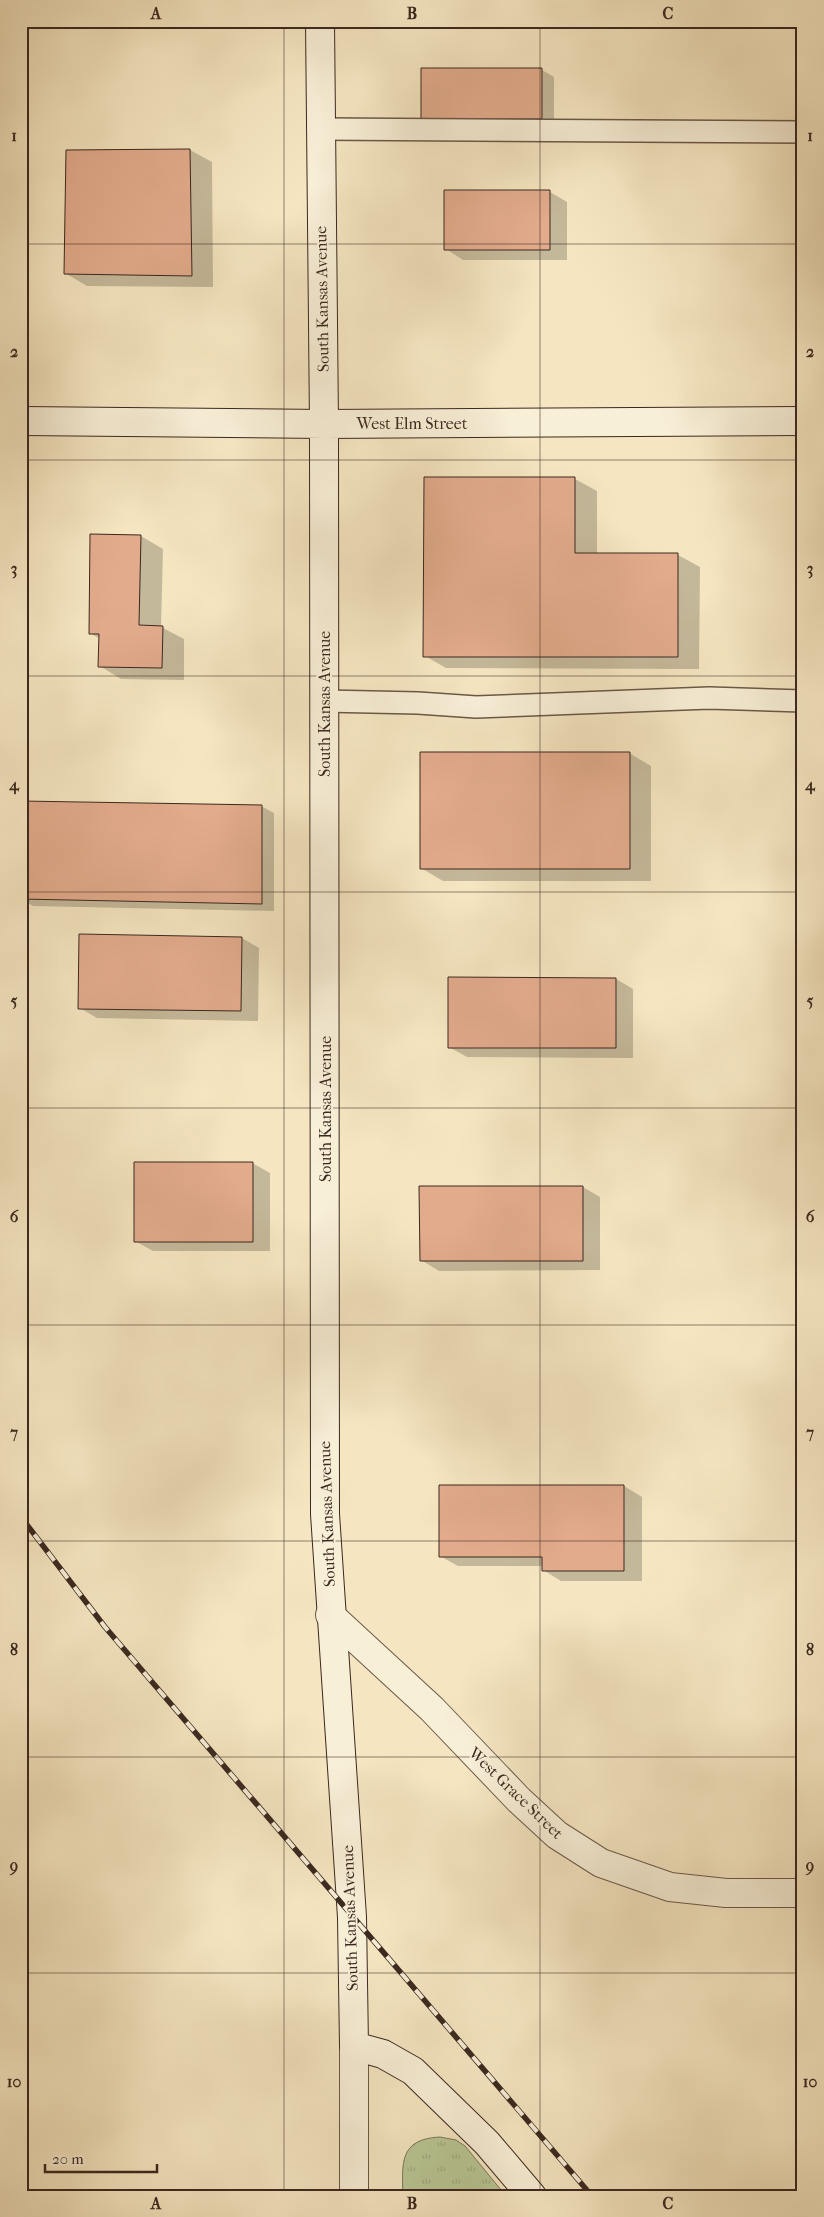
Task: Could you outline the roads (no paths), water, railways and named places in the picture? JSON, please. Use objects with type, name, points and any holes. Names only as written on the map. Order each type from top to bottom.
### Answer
[{"type":"main road","name":"South Kansas Avenue","points":[[320,21],[324,424],[325,1514],[330,1615],[352,1917],[354,2196]]},
{"type":"main road","name":"West Elm Street","points":[[21,422],[324,424],[803,420]]},
{"type":"main road","name":"West Grace Street","points":[[330,1615],[432,1709],[519,1800],[557,1835],[601,1863],[670,1887],[726,1893],[803,1893]]},
{"type":"main road","points":[[354,2046],[384,2054],[413,2071],[487,2143],[532,2196]]},
{"type":"lane","points":[[321,129],[803,132]]},
{"type":"lane","points":[[324,702],[418,703],[476,707],[709,698],[803,701]]},
{"type":"railway","points":[[21,1517],[105,1627],[592,2196]]}]
